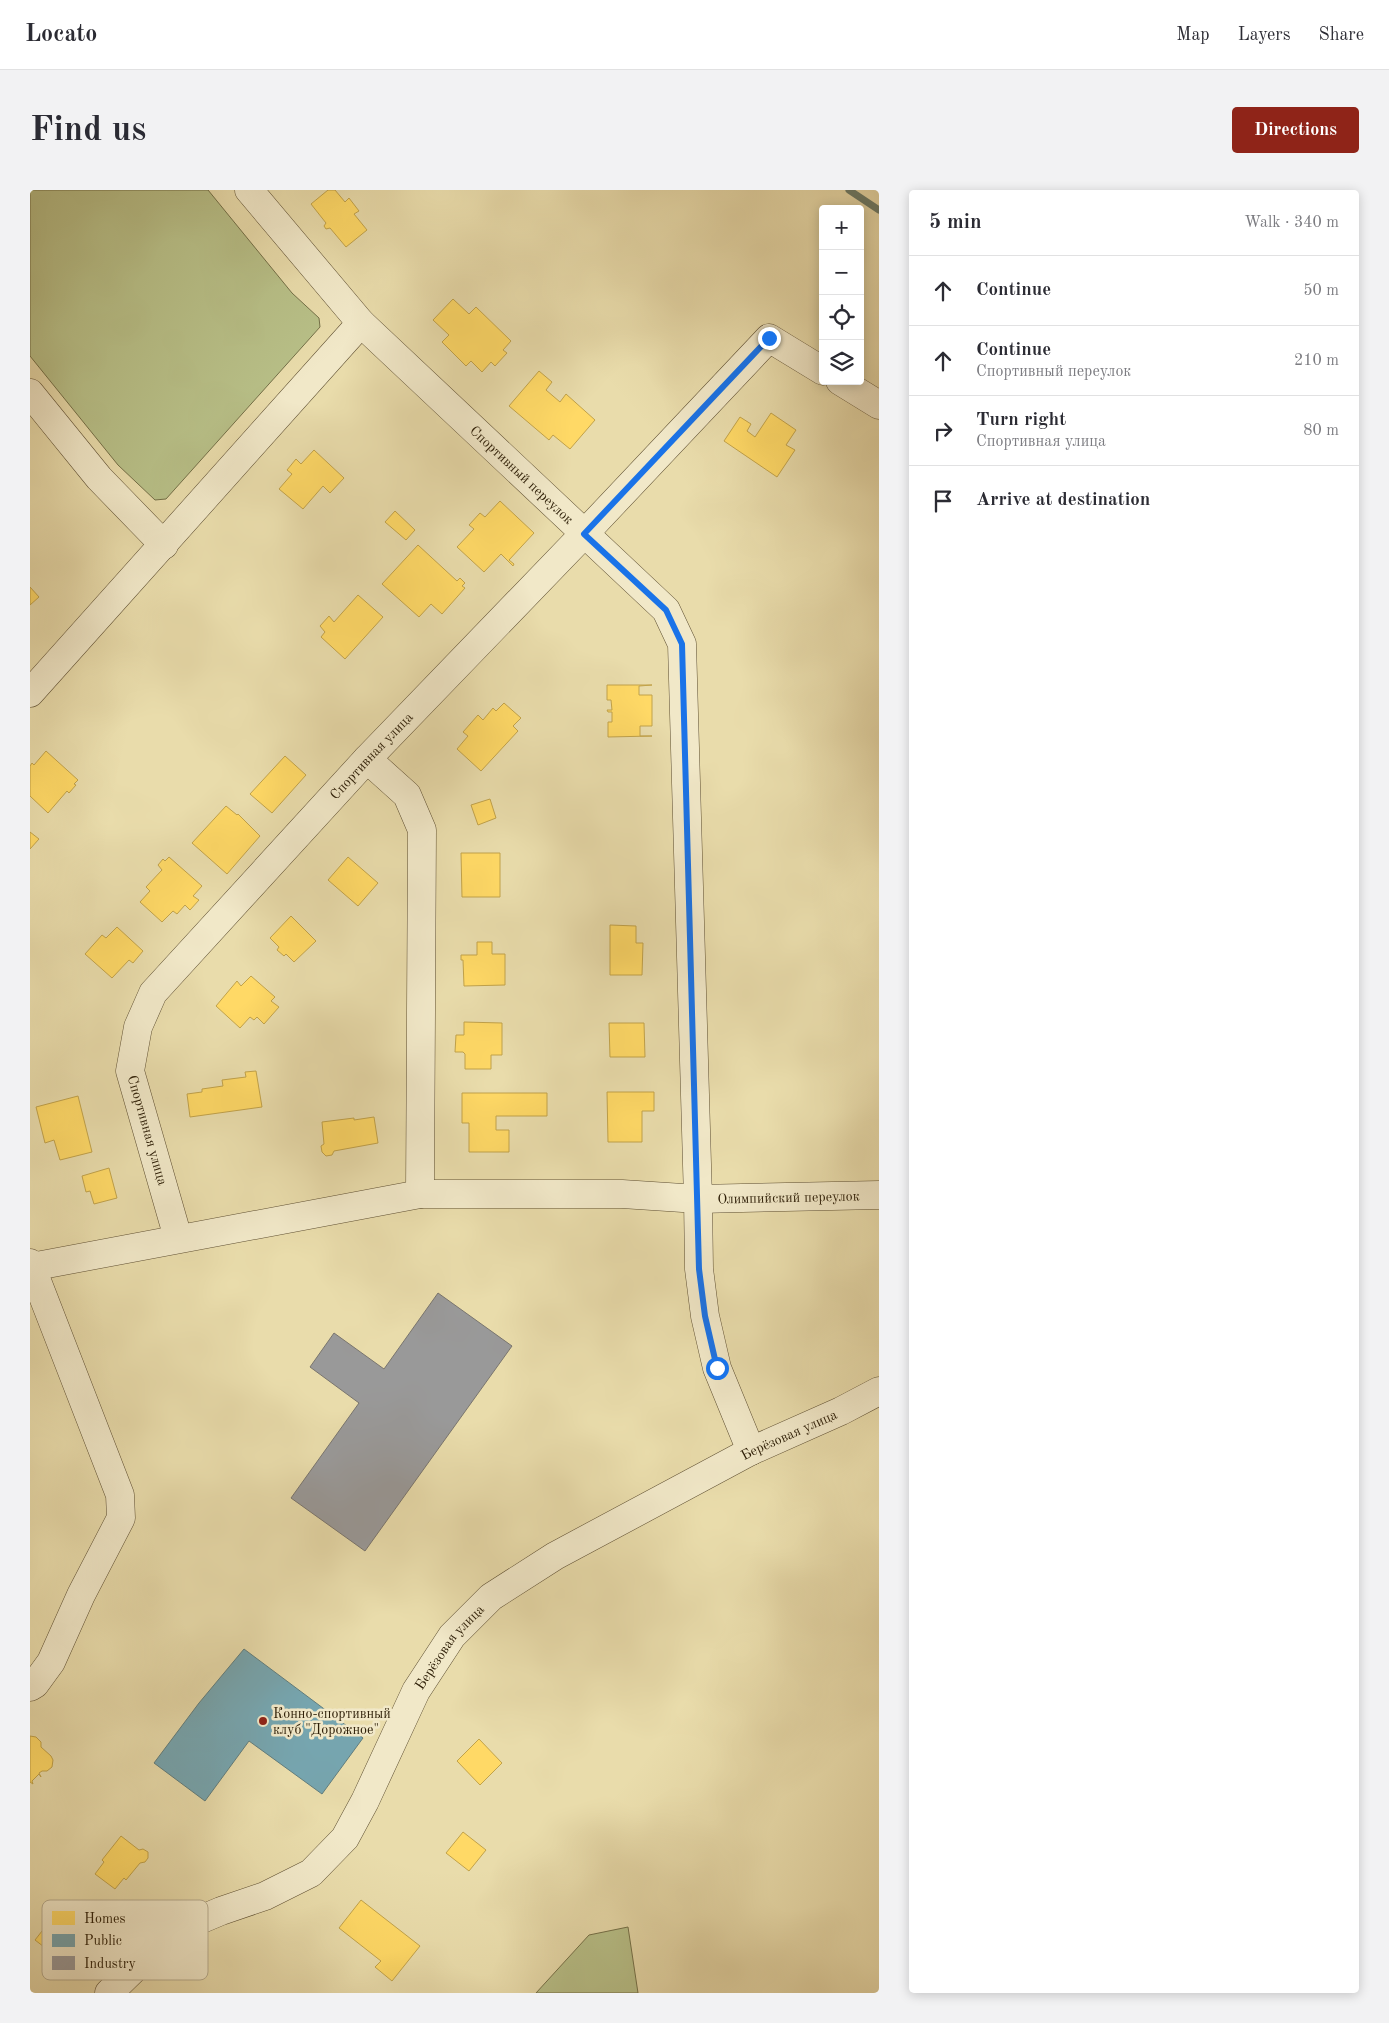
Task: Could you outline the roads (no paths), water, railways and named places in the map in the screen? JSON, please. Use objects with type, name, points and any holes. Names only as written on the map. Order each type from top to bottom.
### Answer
[{"type":"street","name":"Спортивный переулок","points":[[249,190],[362,323],[666,610],[682,644],[699,1269],[705,1316],[717,1368],[751,1451]]},
{"type":"street","points":[[30,693],[362,323]]},
{"type":"street","name":"Спортивная улица","points":[[178,1238],[130,1071],[138,1027],[152,993],[367,759],[584,534],[769,338],[819,369]]},
{"type":"street","points":[[846,385],[879,405]]},
{"type":"street","points":[[30,393],[98,478],[164,545]]},
{"type":"street","points":[[367,759],[408,795],[422,830],[420,1194]]},
{"type":"street","name":"Олимпийский переулок","points":[[31,1265],[420,1194],[622,1194],[698,1199],[879,1195]]},
{"type":"street","points":[[31,1265],[120,1495],[121,1518],[81,1595],[51,1662],[33,1686]]},
{"type":"street","name":"Берёзовая улица","points":[[208,1917],[265,1896],[311,1873],[345,1838],[365,1801],[416,1691],[452,1636],[491,1597],[555,1556],[751,1451],[840,1411],[879,1391]]},
{"type":"street","name":"Берёзовая улица","points":[[109,1993],[122,1980]]},
{"type":"waterway","points":[[849,190],[879,210]]},
{"type":"place","name":"Конно-спортивный клуб \"Дорожное\"","points":[[263,1721]]}]
